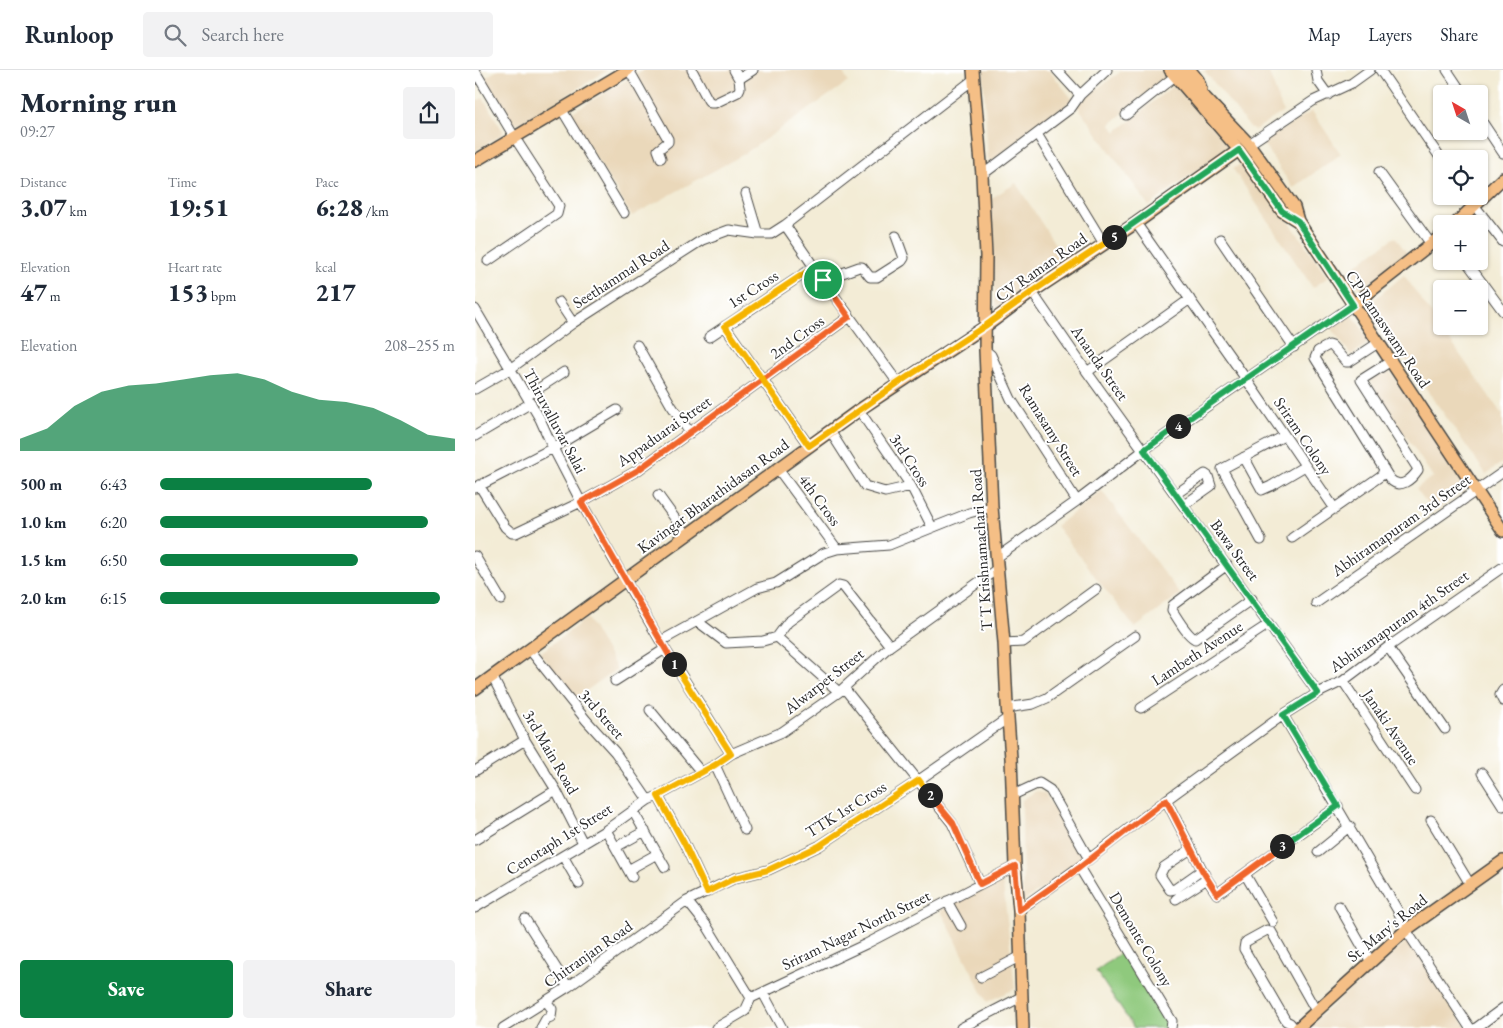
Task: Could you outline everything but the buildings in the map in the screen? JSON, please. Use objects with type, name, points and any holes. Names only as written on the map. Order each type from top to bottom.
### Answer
[{"type":"main road","points":[[475,161],[629,70]]},
{"type":"main road","points":[[1190,70],[1198,80],[1203,96]]},
{"type":"main road","points":[[1175,72],[1239,150],[1282,211],[1298,221]]},
{"type":"main road","name":"CP Ramaswamy Road","points":[[1175,72],[1192,85],[1249,144],[1295,207],[1298,221],[1503,531]]},
{"type":"main road","name":"T T Krishnamachari Road","points":[[974,75],[983,176],[986,256],[985,350],[992,507],[1004,643],[1015,866],[1019,910],[1023,1028]]},
{"type":"main road","name":"CV Raman Road","points":[[898,383],[1136,223],[1239,150]]},
{"type":"main road","points":[[1488,188],[1503,178]]},
{"type":"main road","points":[[1353,305],[1431,244]]},
{"type":"main road","name":"Kavingar Bharathidasan Road","points":[[475,689],[898,383]]},
{"type":"main road","name":"St. Mary's Road","points":[[1298,1028],[1406,930],[1503,861]]},
{"type":"street","points":[[629,70],[668,139],[668,142],[659,150],[661,158]]},
{"type":"street","points":[[692,70],[711,103],[715,103],[738,92],[741,84],[734,70]]},
{"type":"street","points":[[739,79],[753,70]]},
{"type":"street","points":[[1057,70],[1080,95]]},
{"type":"street","points":[[983,176],[1071,108],[1080,95],[1107,70]]},
{"type":"street","points":[[1317,70],[1318,81],[1328,95]]},
{"type":"street","points":[[1249,144],[1313,101],[1352,82],[1370,70]]},
{"type":"street","points":[[1380,70],[1435,150]]},
{"type":"street","points":[[1447,70],[1457,85]]},
{"type":"street","points":[[475,71],[515,138],[558,204],[559,209],[557,214],[488,261]]},
{"type":"street","points":[[1126,115],[1175,72]]},
{"type":"street","name":"Seethammal Road","points":[[475,389],[510,368],[573,323],[703,240],[729,230],[771,234],[785,225],[974,75]]},
{"type":"street","points":[[563,110],[624,213]]},
{"type":"street","points":[[1488,131],[1503,154]]},
{"type":"street","points":[[1037,134],[1104,244]]},
{"type":"street","points":[[1379,172],[1431,244]]},
{"type":"street","points":[[746,194],[758,234]]},
{"type":"street","points":[[1473,205],[1503,242]]},
{"type":"street","name":"Sriram Colony","points":[[1136,223],[1335,509]]},
{"type":"street","points":[[785,225],[898,383]]},
{"type":"street","points":[[823,280],[859,267],[862,267],[870,277],[877,277],[904,258],[896,236]]},
{"type":"street","points":[[1219,239],[1293,347]]},
{"type":"street","name":"1st Cross","points":[[709,337],[814,267]]},
{"type":"street","points":[[1473,270],[1503,312]]},
{"type":"street","name":"Ananda Street","points":[[1032,292],[1144,450]]},
{"type":"street","points":[[1087,372],[1190,300]]},
{"type":"street","points":[[559,302],[573,323]]},
{"type":"street","name":"Alwarpet Street","points":[[658,796],[715,765],[731,754],[783,732],[841,690],[890,646],[1144,450],[1353,305]]},
{"type":"street","name":"Thiruvalluvar Salai","points":[[475,309],[529,399],[581,502],[625,580],[731,754]]},
{"type":"street","name":"2nd Cross","points":[[762,380],[849,317]]},
{"type":"street","points":[[725,326],[809,446]]},
{"type":"street","points":[[1378,343],[1349,362],[1346,362],[1333,346],[1329,345],[1318,350],[1315,358],[1384,469],[1398,485],[1408,480],[1418,470],[1361,380],[1391,362]]},
{"type":"street","points":[[637,345],[671,405],[690,433]]},
{"type":"street","name":"Ramasamy Street","points":[[985,350],[991,355],[1011,399],[1027,426],[1077,501]]},
{"type":"street","points":[[475,436],[564,372]]},
{"type":"street","name":"Appaduarai Street","points":[[477,486],[505,527],[512,533],[516,533],[581,502],[638,470],[762,380]]},
{"type":"street","points":[[477,486],[553,448],[617,410]]},
{"type":"street","name":"3rd Cross","points":[[859,410],[911,486],[932,527]]},
{"type":"street","points":[[830,432],[865,486],[885,492],[911,486]]},
{"type":"street","points":[[1261,540],[1222,469],[1284,436]]},
{"type":"street","name":"Bawa Street","points":[[1144,450],[1318,693]]},
{"type":"street","points":[[1244,457],[1261,490],[1305,466]]},
{"type":"street","name":"4th Cross","points":[[778,469],[837,549]]},
{"type":"street","points":[[1292,538],[1382,475],[1384,469]]},
{"type":"street","name":"Abhiramapuram 3rd Street","points":[[1316,603],[1503,472]]},
{"type":"street","points":[[1176,494],[1201,476],[1205,474],[1208,476],[1211,486],[1184,505]]},
{"type":"street","points":[[658,495],[687,535]]},
{"type":"street","points":[[615,680],[697,621],[757,588],[776,583],[824,553],[837,549],[889,545],[969,513],[992,507]]},
{"type":"street","points":[[475,556],[501,600]]},
{"type":"street","points":[[1227,565],[1172,606],[1172,610],[1186,630],[1193,639],[1199,638],[1252,599]]},
{"type":"street","name":"Abhiramapuram 4th Street","points":[[1019,910],[1079,868],[1166,800],[1283,715],[1318,693],[1343,682],[1388,647],[1503,566]]},
{"type":"street","points":[[697,621],[726,643],[763,641],[777,637],[787,622],[839,585],[843,586],[890,646]]},
{"type":"street","points":[[1004,643],[1023,642],[1096,589]]},
{"type":"street","name":"Lambeth Avenue","points":[[1141,708],[1269,624]]},
{"type":"street","points":[[1007,713],[1047,698],[1135,636]]},
{"type":"street","points":[[777,637],[841,690],[919,780],[953,823],[980,884]]},
{"type":"street","points":[[1388,647],[1445,729]]},
{"type":"street","name":"3rd Street","points":[[530,650],[586,720],[615,752],[648,800]]},
{"type":"street","name":"3rd Main Road","points":[[492,676],[525,740],[556,790],[583,843]]},
{"type":"street","name":"Janaki Avenue","points":[[1343,682],[1415,790]]},
{"type":"street","points":[[1503,690],[1500,695],[1503,701]]},
{"type":"street","points":[[650,710],[701,772]]},
{"type":"street","name":"TTK 1st Cross","points":[[687,902],[735,878],[768,870],[819,846],[919,780],[1007,713]]},
{"type":"street","points":[[1283,715],[1350,826],[1398,911],[1406,930],[1470,1028]]},
{"type":"street","points":[[475,772],[525,740]]},
{"type":"street","points":[[715,765],[745,830]]},
{"type":"street","points":[[1482,773],[1503,806]]},
{"type":"street","points":[[1013,796],[1039,783],[1050,790],[1089,859]]},
{"type":"street","points":[[475,840],[556,790]]},
{"type":"street","points":[[658,796],[684,843],[707,892]]},
{"type":"street","name":"Cenotaph 1st Street","points":[[475,908],[605,830],[648,800],[658,796]]},
{"type":"street","points":[[1166,800],[1217,894],[1338,806]]},
{"type":"street","points":[[633,811],[665,867]]},
{"type":"street","points":[[1431,820],[1470,884]]},
{"type":"street","points":[[1317,852],[1350,826]]},
{"type":"street","points":[[605,830],[630,874],[657,854]]},
{"type":"street","points":[[616,847],[645,831]]},
{"type":"street","points":[[1191,849],[1164,867],[1160,875],[1170,890],[1205,874]]},
{"type":"street","points":[[563,856],[579,884]]},
{"type":"street","name":"Sriram Nagar North Street","points":[[716,1028],[745,1010],[751,998],[866,944],[1015,866]]},
{"type":"street","name":"Demonte Colony","points":[[1079,868],[1173,1020],[1171,1028]]},
{"type":"street","points":[[1174,897],[1205,874]]},
{"type":"street","points":[[1245,874],[1273,922]]},
{"type":"street","points":[[947,901],[961,926]]},
{"type":"street","points":[[687,902],[707,926],[751,998]]},
{"type":"street","name":"Chitranjan Road","points":[[503,1028],[568,987],[687,902]]},
{"type":"street","points":[[1339,906],[1371,962]]},
{"type":"street","points":[[525,919],[568,987]]},
{"type":"street","points":[[1294,1028],[1286,1021],[1244,949],[1247,941],[1267,930],[1271,931],[1316,1011]]},
{"type":"street","points":[[981,977],[1021,956]]},
{"type":"street","points":[[763,992],[782,1028]]},
{"type":"street","points":[[961,1028],[1021,997]]},
{"type":"street","points":[[541,1028],[546,1019],[551,1017],[552,1009],[546,1001]]},
{"type":"street","points":[[1476,1028],[1503,1008]]},
{"type":"shaded area","points":[[498,70],[608,70],[521,123],[513,123],[484,78]]},
{"type":"shaded area","points":[[643,70],[842,70],[848,82],[744,154],[632,216],[569,114]]},
{"type":"shaded area","points":[[983,70],[1049,70],[1073,100],[994,161],[988,159]]},
{"type":"shaded area","points":[[1123,70],[1168,70],[1171,74],[1110,124],[1116,132],[1179,81],[1232,145],[1149,206],[1076,104]]},
{"type":"shaded area","points":[[1204,70],[1268,70],[1283,112],[1255,130],[1251,129]]},
{"type":"shaded area","points":[[483,98],[503,131],[502,135],[475,151],[475,102]]},
{"type":"shaded area","points":[[1312,111],[1341,154],[1293,188],[1264,145],[1266,140]]},
{"type":"shaded area","points":[[1246,160],[1328,277],[1313,288],[1233,169]]},
{"type":"shaded area","points":[[1016,183],[1065,260],[996,307],[989,200]]},
{"type":"shaded area","points":[[1395,237],[1407,253],[1361,289],[1349,270]]},
{"type":"shaded area","points":[[1404,275],[1433,316],[1433,335],[1446,335],[1501,413],[1503,412],[1503,462],[1486,474],[1374,314],[1375,299]]},
{"type":"shaded area","points":[[1350,315],[1354,317],[1371,342],[1351,355],[1332,329]]},
{"type":"shaded area","points":[[1387,366],[1466,484],[1466,489],[1433,512],[1416,488],[1433,477],[1368,379]]},
{"type":"shaded area","points":[[1102,491],[1180,594],[1135,628],[1056,526]]},
{"type":"shaded area","points":[[587,618],[617,669],[577,697],[540,653]]},
{"type":"shaded area","points":[[1036,791],[1045,794],[1084,857],[1081,863],[1023,901],[1022,800]]},
{"type":"shaded area","points":[[997,881],[1003,885],[1015,989],[987,1002],[941,911]]},
{"type":"shaded area","points":[[1406,942],[1412,943],[1467,1028],[1306,1028]]},
{"type":"green space","points":[[1123,951],[1168,1026],[1165,1028],[1134,1028],[1096,971]]},
{"type":"route","points":[[823,280],[814,267],[725,326],[762,380],[809,446],[898,383],[1136,223],[1239,150],[1282,211],[1298,221],[1353,305],[1144,450],[1318,693],[1283,715],[1338,806],[1217,894],[1202,870],[1166,800],[1079,868],[1019,910],[1015,866],[980,884],[953,823],[919,780],[819,846],[768,870],[735,878],[707,892],[684,843],[658,796],[715,765],[731,754],[665,649],[581,502],[638,470],[690,433],[762,380],[849,317],[823,280]]}]
